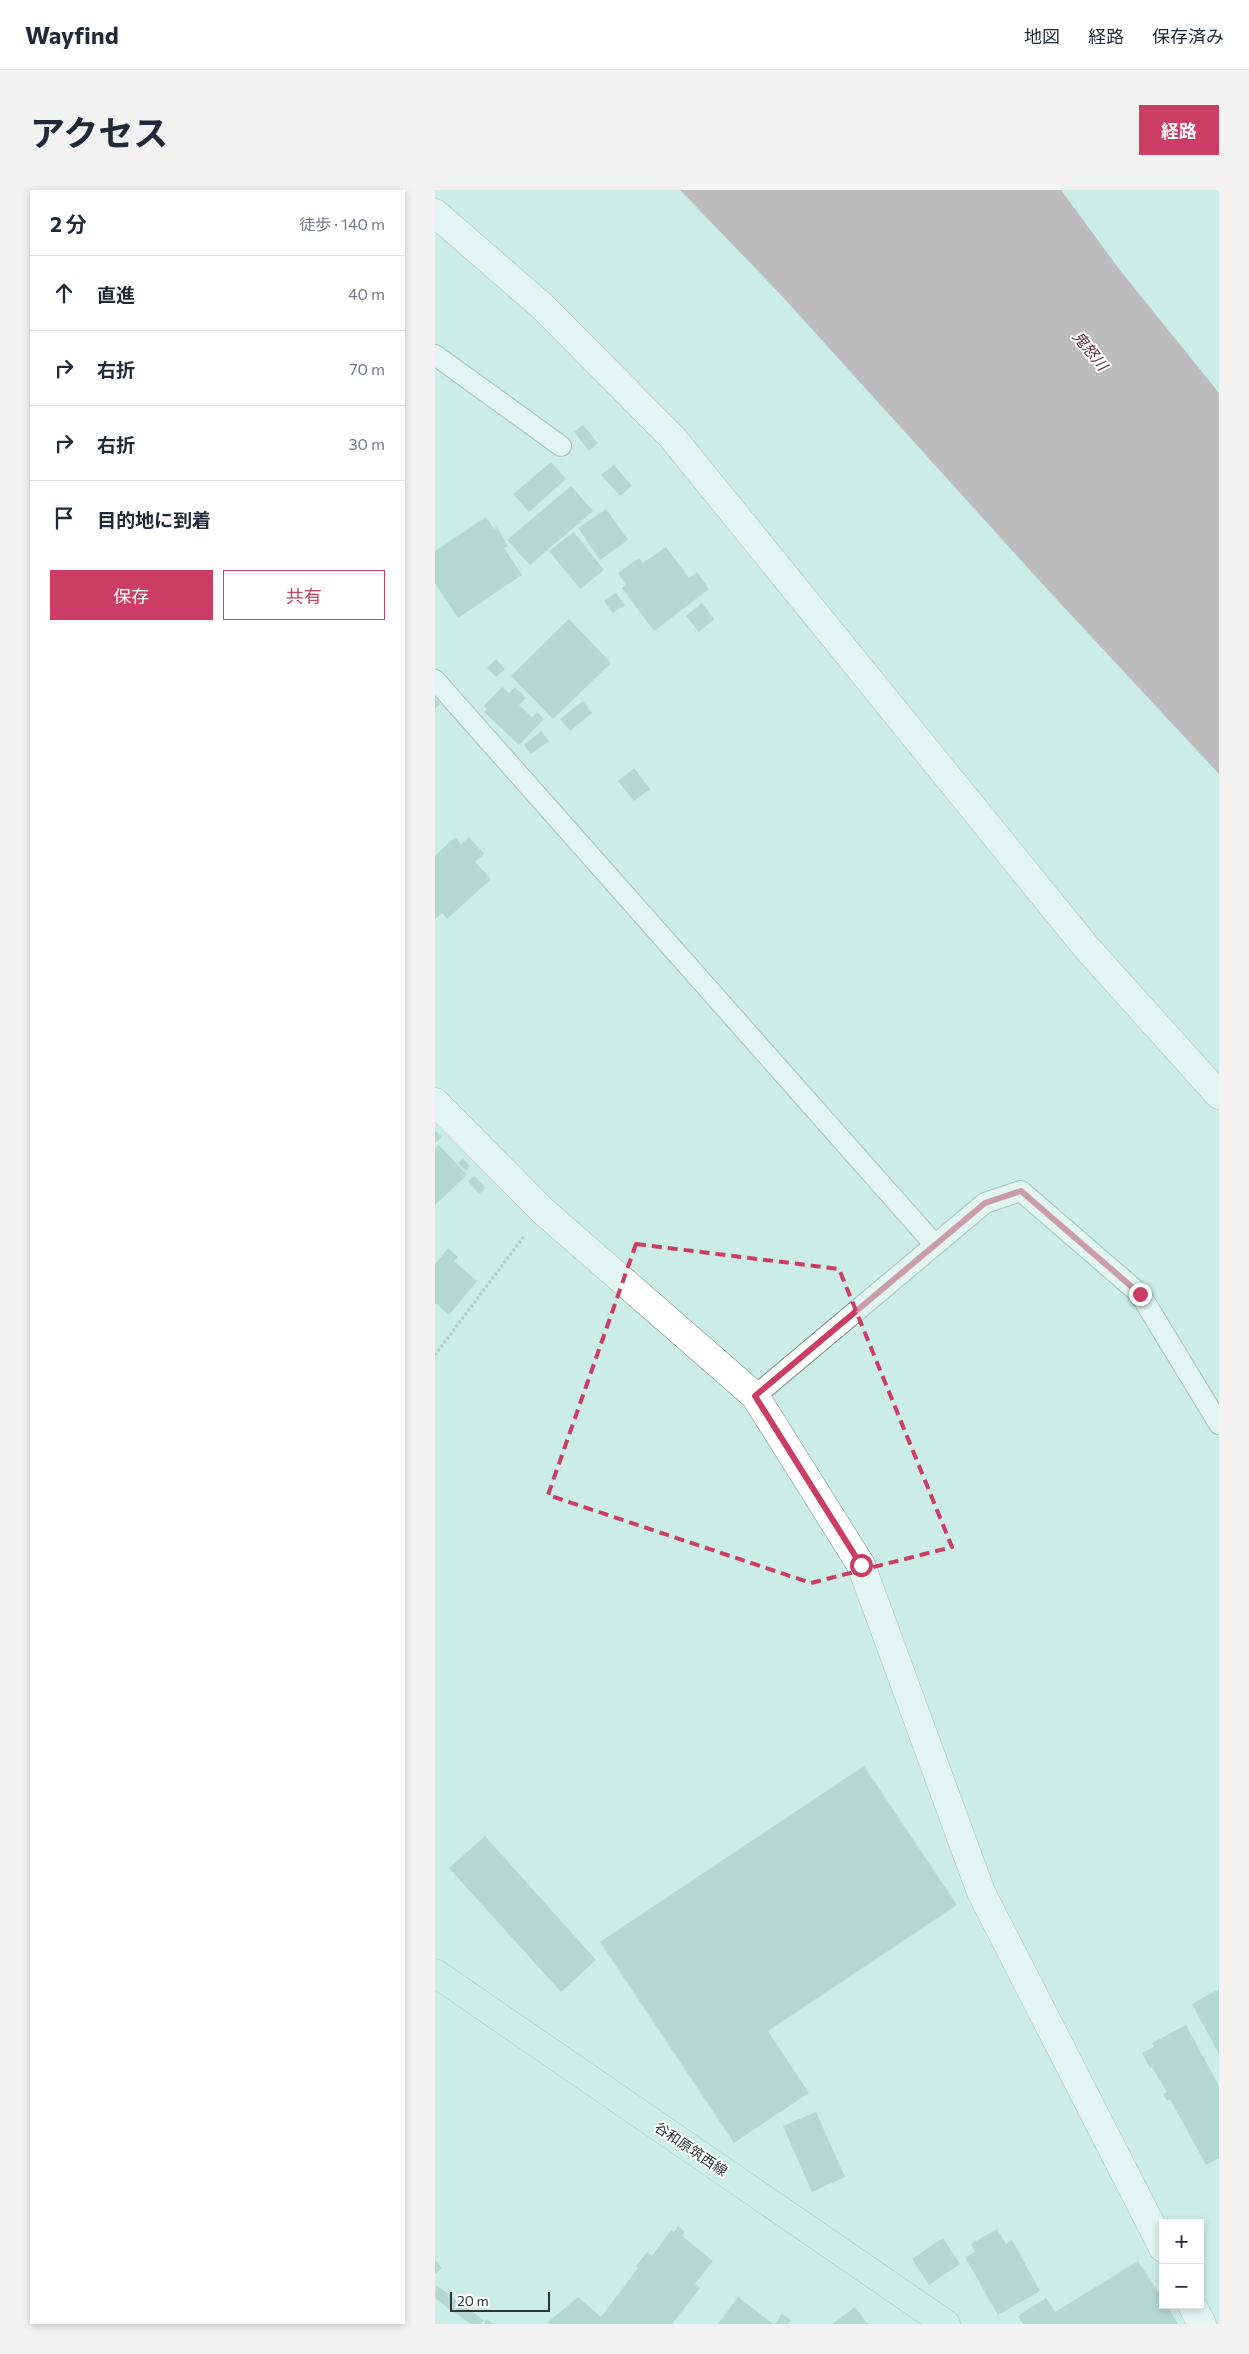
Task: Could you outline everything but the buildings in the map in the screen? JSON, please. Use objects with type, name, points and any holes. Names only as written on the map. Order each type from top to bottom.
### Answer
[{"type":"main road","name":"谷和原筑西線","points":[[435,1973],[946,2324]]},
{"type":"street","points":[[435,213],[543,306],[672,437],[1086,947],[1219,1096]]},
{"type":"street","points":[[435,1102],[543,1211],[755,1396],[861,1565],[981,1892],[1159,2240]]},
{"type":"street","points":[[1194,2309],[1202,2324]]},
{"type":"lane","points":[[435,355],[561,446]]},
{"type":"lane","points":[[435,680],[935,1245]]},
{"type":"lane","points":[[755,1396],[985,1203],[1021,1191],[1140,1294],[1219,1424]]},
{"type":"path","points":[[435,1355],[543,1211]]},
{"type":"highlighted area","points":[[636,1244],[839,1269],[952,1547],[811,1583],[548,1495]]},
{"type":"water","name":"鬼怒川","points":[[680,190],[1061,190],[1119,269],[1219,393],[1219,774],[1047,589],[781,295]]},
{"type":"route","points":[[861,1565],[755,1396],[985,1203],[1021,1191],[1140,1294]]}]
